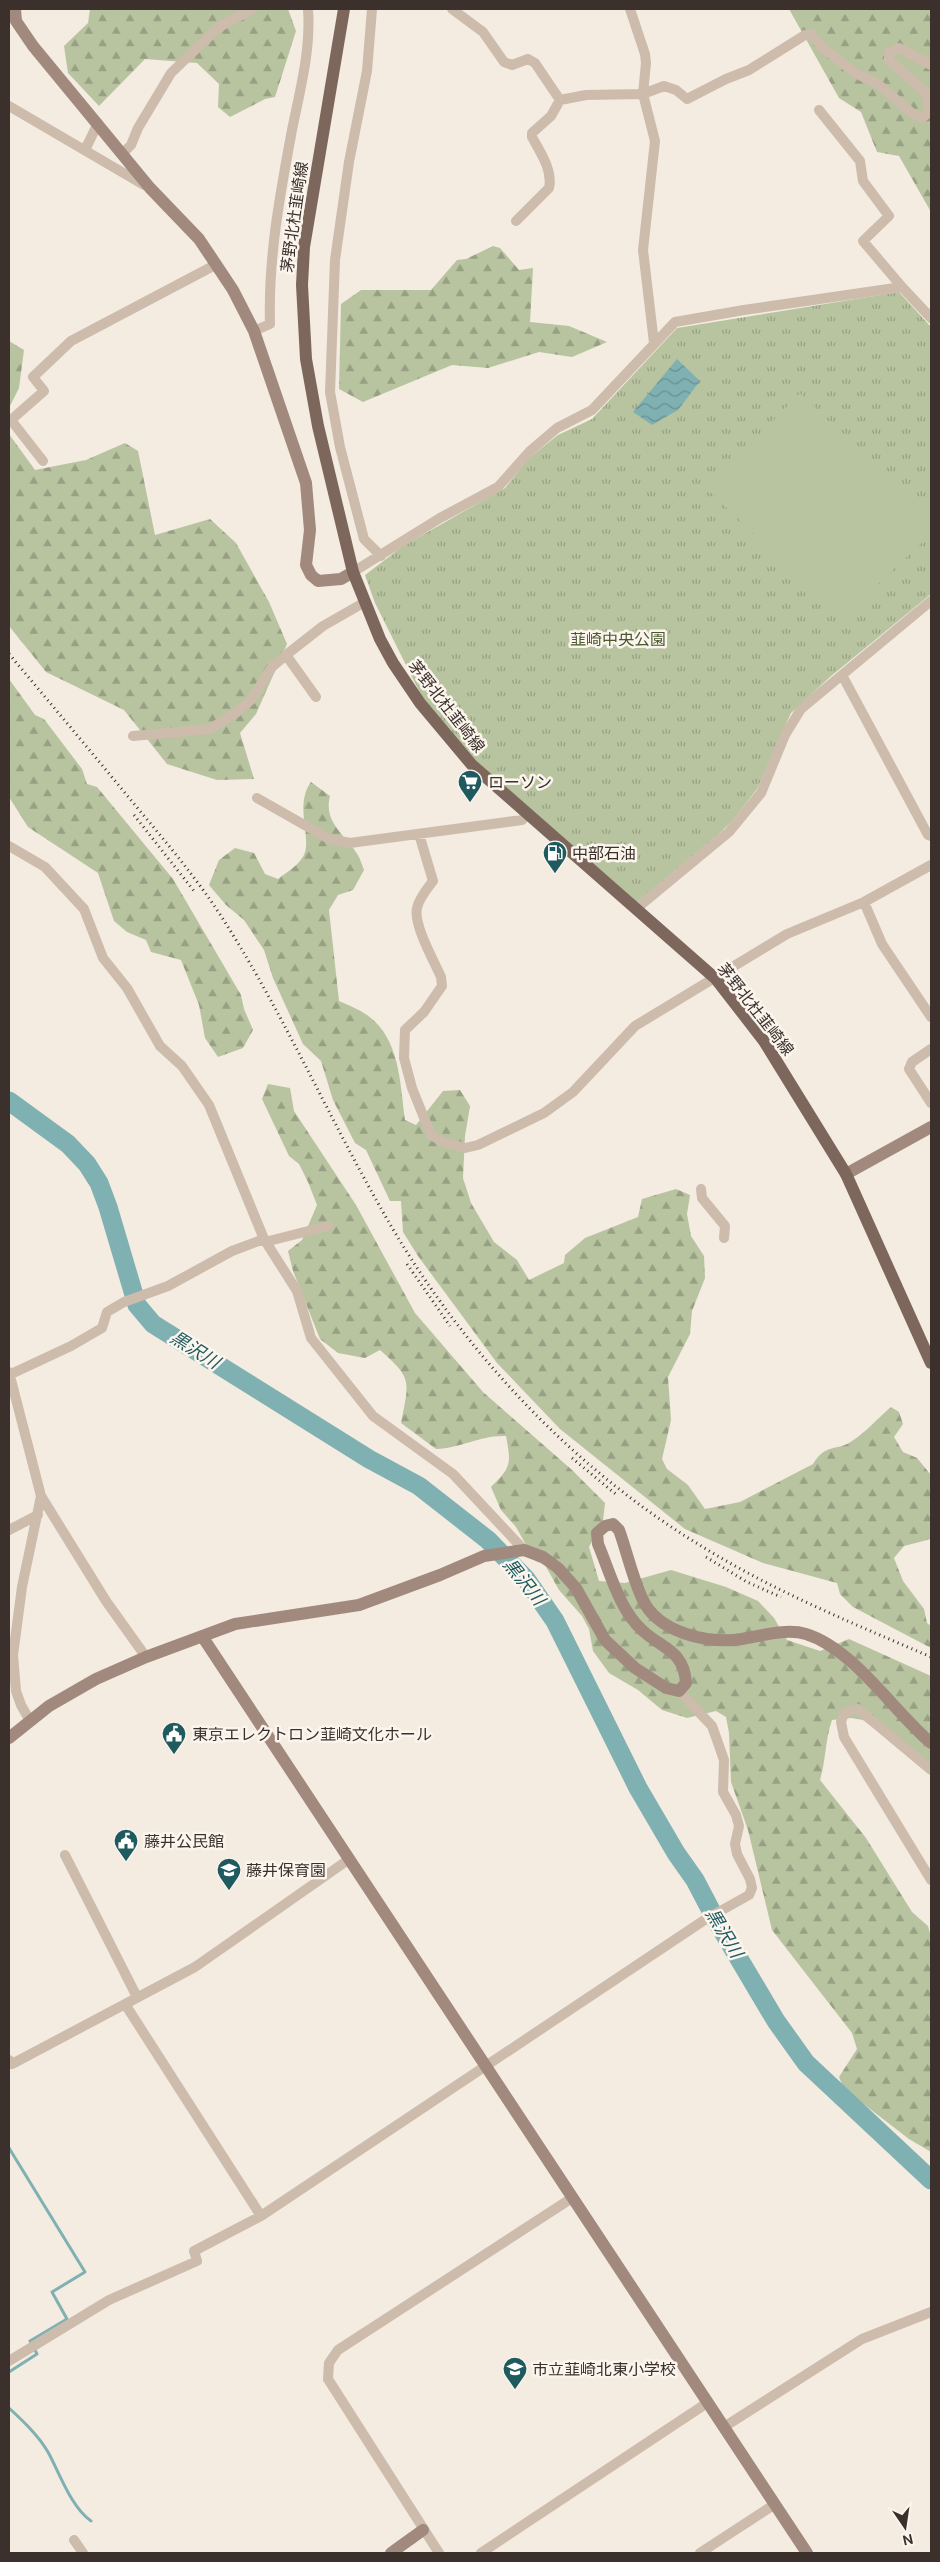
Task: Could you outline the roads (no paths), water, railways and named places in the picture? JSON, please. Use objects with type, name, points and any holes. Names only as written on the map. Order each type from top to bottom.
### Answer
[{"type":"main road","name":"茅野北杜韮崎線","points":[[344,9],[309,214],[302,285],[306,359],[318,426],[353,572],[380,639],[393,663],[420,703],[472,765],[716,979],[764,1041],[846,1174],[931,1363]]},
{"type":"street","points":[[16,9],[16,21],[34,46],[150,188],[199,240],[217,264],[254,331],[306,483],[310,530],[306,565],[311,576],[318,581],[341,579],[381,556],[417,531],[498,487],[530,451],[556,428],[592,410],[675,322],[884,288],[902,287]]},
{"type":"street","points":[[123,153],[132,145],[138,128],[171,73],[219,27],[252,9]]},
{"type":"street","points":[[254,331],[270,324],[269,285],[272,256],[281,191],[307,48],[308,9]]},
{"type":"street","points":[[372,9],[368,70],[349,162],[335,260],[330,392],[340,447],[364,540],[381,556]]},
{"type":"street","points":[[452,9],[483,32],[504,62],[512,65],[528,59],[535,63],[560,100]]},
{"type":"street","points":[[630,9],[645,54],[643,94],[655,141],[643,250],[654,344]]},
{"type":"street","points":[[516,221],[549,188],[547,163],[532,137],[532,133],[551,116],[560,100],[586,95],[643,94],[664,86],[676,90],[687,99],[726,79],[749,70],[805,34],[811,34],[821,46],[855,74],[878,84],[913,114],[922,118],[929,112],[926,93],[889,60],[889,53],[899,48],[931,65]]},
{"type":"street","points":[[9,106],[150,188]]},
{"type":"street","points":[[819,110],[860,161],[863,181],[889,216],[863,241],[931,318]]},
{"type":"street","points":[[85,150],[98,123]]},
{"type":"street","points":[[43,461],[11,420],[44,391],[33,378],[72,341],[217,264]]},
{"type":"street","points":[[884,288],[893,276]]},
{"type":"street","points":[[636,909],[729,832],[761,793],[785,735],[801,709],[931,601]]},
{"type":"street","points":[[133,736],[210,729],[252,700],[272,667],[286,655],[323,626],[364,602]]},
{"type":"street","points":[[286,655],[316,697]]},
{"type":"street","points":[[842,675],[928,835],[931,836]]},
{"type":"street","points":[[257,798],[329,838],[350,843],[522,820],[527,814]]},
{"type":"street","points":[[418,834],[433,881],[419,901],[416,910],[418,922],[442,977],[442,986],[424,1012],[405,1030],[404,1058],[412,1088],[431,1134],[443,1142],[465,1148],[478,1145],[544,1113],[573,1092],[635,1026],[716,979],[787,934],[864,902],[931,865]]},
{"type":"street","points":[[9,846],[45,867],[84,908],[103,958],[127,988],[160,1046],[182,1066],[209,1105],[265,1240],[297,1290],[311,1338],[360,1400],[373,1416],[453,1474],[524,1550],[543,1557],[558,1568],[576,1588],[605,1640],[635,1668],[666,1688],[679,1692],[712,1726],[724,1760],[723,1792],[736,1815],[738,1826],[735,1844],[737,1854],[752,1888],[749,1895],[710,1917],[261,2216],[194,2251],[197,2261],[109,2300],[9,2361]]},
{"type":"street","points":[[864,902],[882,944],[931,1017]]},
{"type":"street","points":[[931,1049],[912,1062],[909,1069],[931,1103]]},
{"type":"street","points":[[846,1174],[931,1127]]},
{"type":"street","points":[[701,1189],[702,1198],[726,1226],[724,1238]]},
{"type":"street","points":[[146,1657],[106,1601],[41,1496],[9,1374],[102,1328],[107,1312],[124,1302],[168,1286],[232,1251],[265,1240],[328,1226]]},
{"type":"street","points":[[30,1721],[20,1705],[16,1691],[13,1655],[22,1586],[41,1496]]},
{"type":"street","points":[[9,1530],[38,1515]]},
{"type":"street","points":[[679,1692],[686,1683],[683,1665],[674,1652],[642,1630],[631,1617],[620,1597],[598,1544],[597,1533],[605,1526],[613,1524],[619,1530],[642,1598],[657,1618],[673,1628],[698,1638],[727,1641],[787,1632],[805,1634],[832,1647],[854,1663],[914,1729],[931,1744]]},
{"type":"street","points":[[9,1738],[49,1706],[96,1679],[146,1657],[202,1636],[244,1622],[359,1605],[492,1554],[524,1550]]},
{"type":"street","points":[[202,1636],[807,2553]]},
{"type":"street","points":[[931,1770],[858,1709],[844,1713],[841,1722],[844,1737],[931,1880]]},
{"type":"street","points":[[65,1854],[137,1997]]},
{"type":"street","points":[[9,2060],[12,2064],[212,1957],[348,1860]]},
{"type":"street","points":[[125,2004],[261,2216]]},
{"type":"street","points":[[439,2553],[328,2379],[327,2370],[332,2356],[338,2350],[572,2198]]},
{"type":"street","points":[[724,2427],[862,2339],[931,2312]]},
{"type":"street","points":[[481,2553],[707,2403]]},
{"type":"street","points":[[700,2553],[775,2504]]},
{"type":"street","points":[[391,2553],[423,2530]]},
{"type":"street","points":[[74,2540],[83,2553]]},
{"type":"water","points":[[677,359],[700,381],[678,410],[652,425],[633,412]]},
{"type":"waterway","name":"黒沢川","points":[[9,1101],[68,1144],[87,1164],[99,1183],[108,1207],[137,1305],[153,1324],[369,1459],[419,1486],[488,1540],[526,1579],[555,1621],[638,1788],[676,1853],[695,1880],[716,1920],[776,2021],[806,2063],[931,2180]]},
{"type":"waterway","points":[[9,2148],[85,2272],[52,2292],[67,2319],[30,2341],[37,2354],[9,2372]]},
{"type":"waterway","points":[[9,2408],[40,2440],[48,2452],[66,2490],[84,2515],[91,2521]]},
{"type":"railway","points":[[9,654],[169,845],[211,901],[268,996],[354,1160],[400,1241],[429,1286],[495,1371],[570,1448],[653,1515],[726,1561],[783,1591],[931,1657]]},
{"type":"railway","points":[[134,815],[194,891]]},
{"type":"railway","points":[[407,1264],[450,1326]]},
{"type":"railway","points":[[572,1458],[618,1496]]},
{"type":"railway","points":[[706,1557],[747,1582],[781,1597]]},
{"type":"place","name":"ローソン","points":[[470,803]]},
{"type":"place","name":"中部石油","points":[[555,874]]},
{"type":"place","name":"東京エレクトロン韮崎文化ホール","points":[[174,1755]]},
{"type":"place","name":"藤井公民館","points":[[126,1862]]},
{"type":"place","name":"藤井保育園","points":[[229,1891]]},
{"type":"place","name":"市立韮崎北東小学校","points":[[515,2390]]},
{"type":"park label","name":"韮崎中央公園","points":[[618,639]]}]
